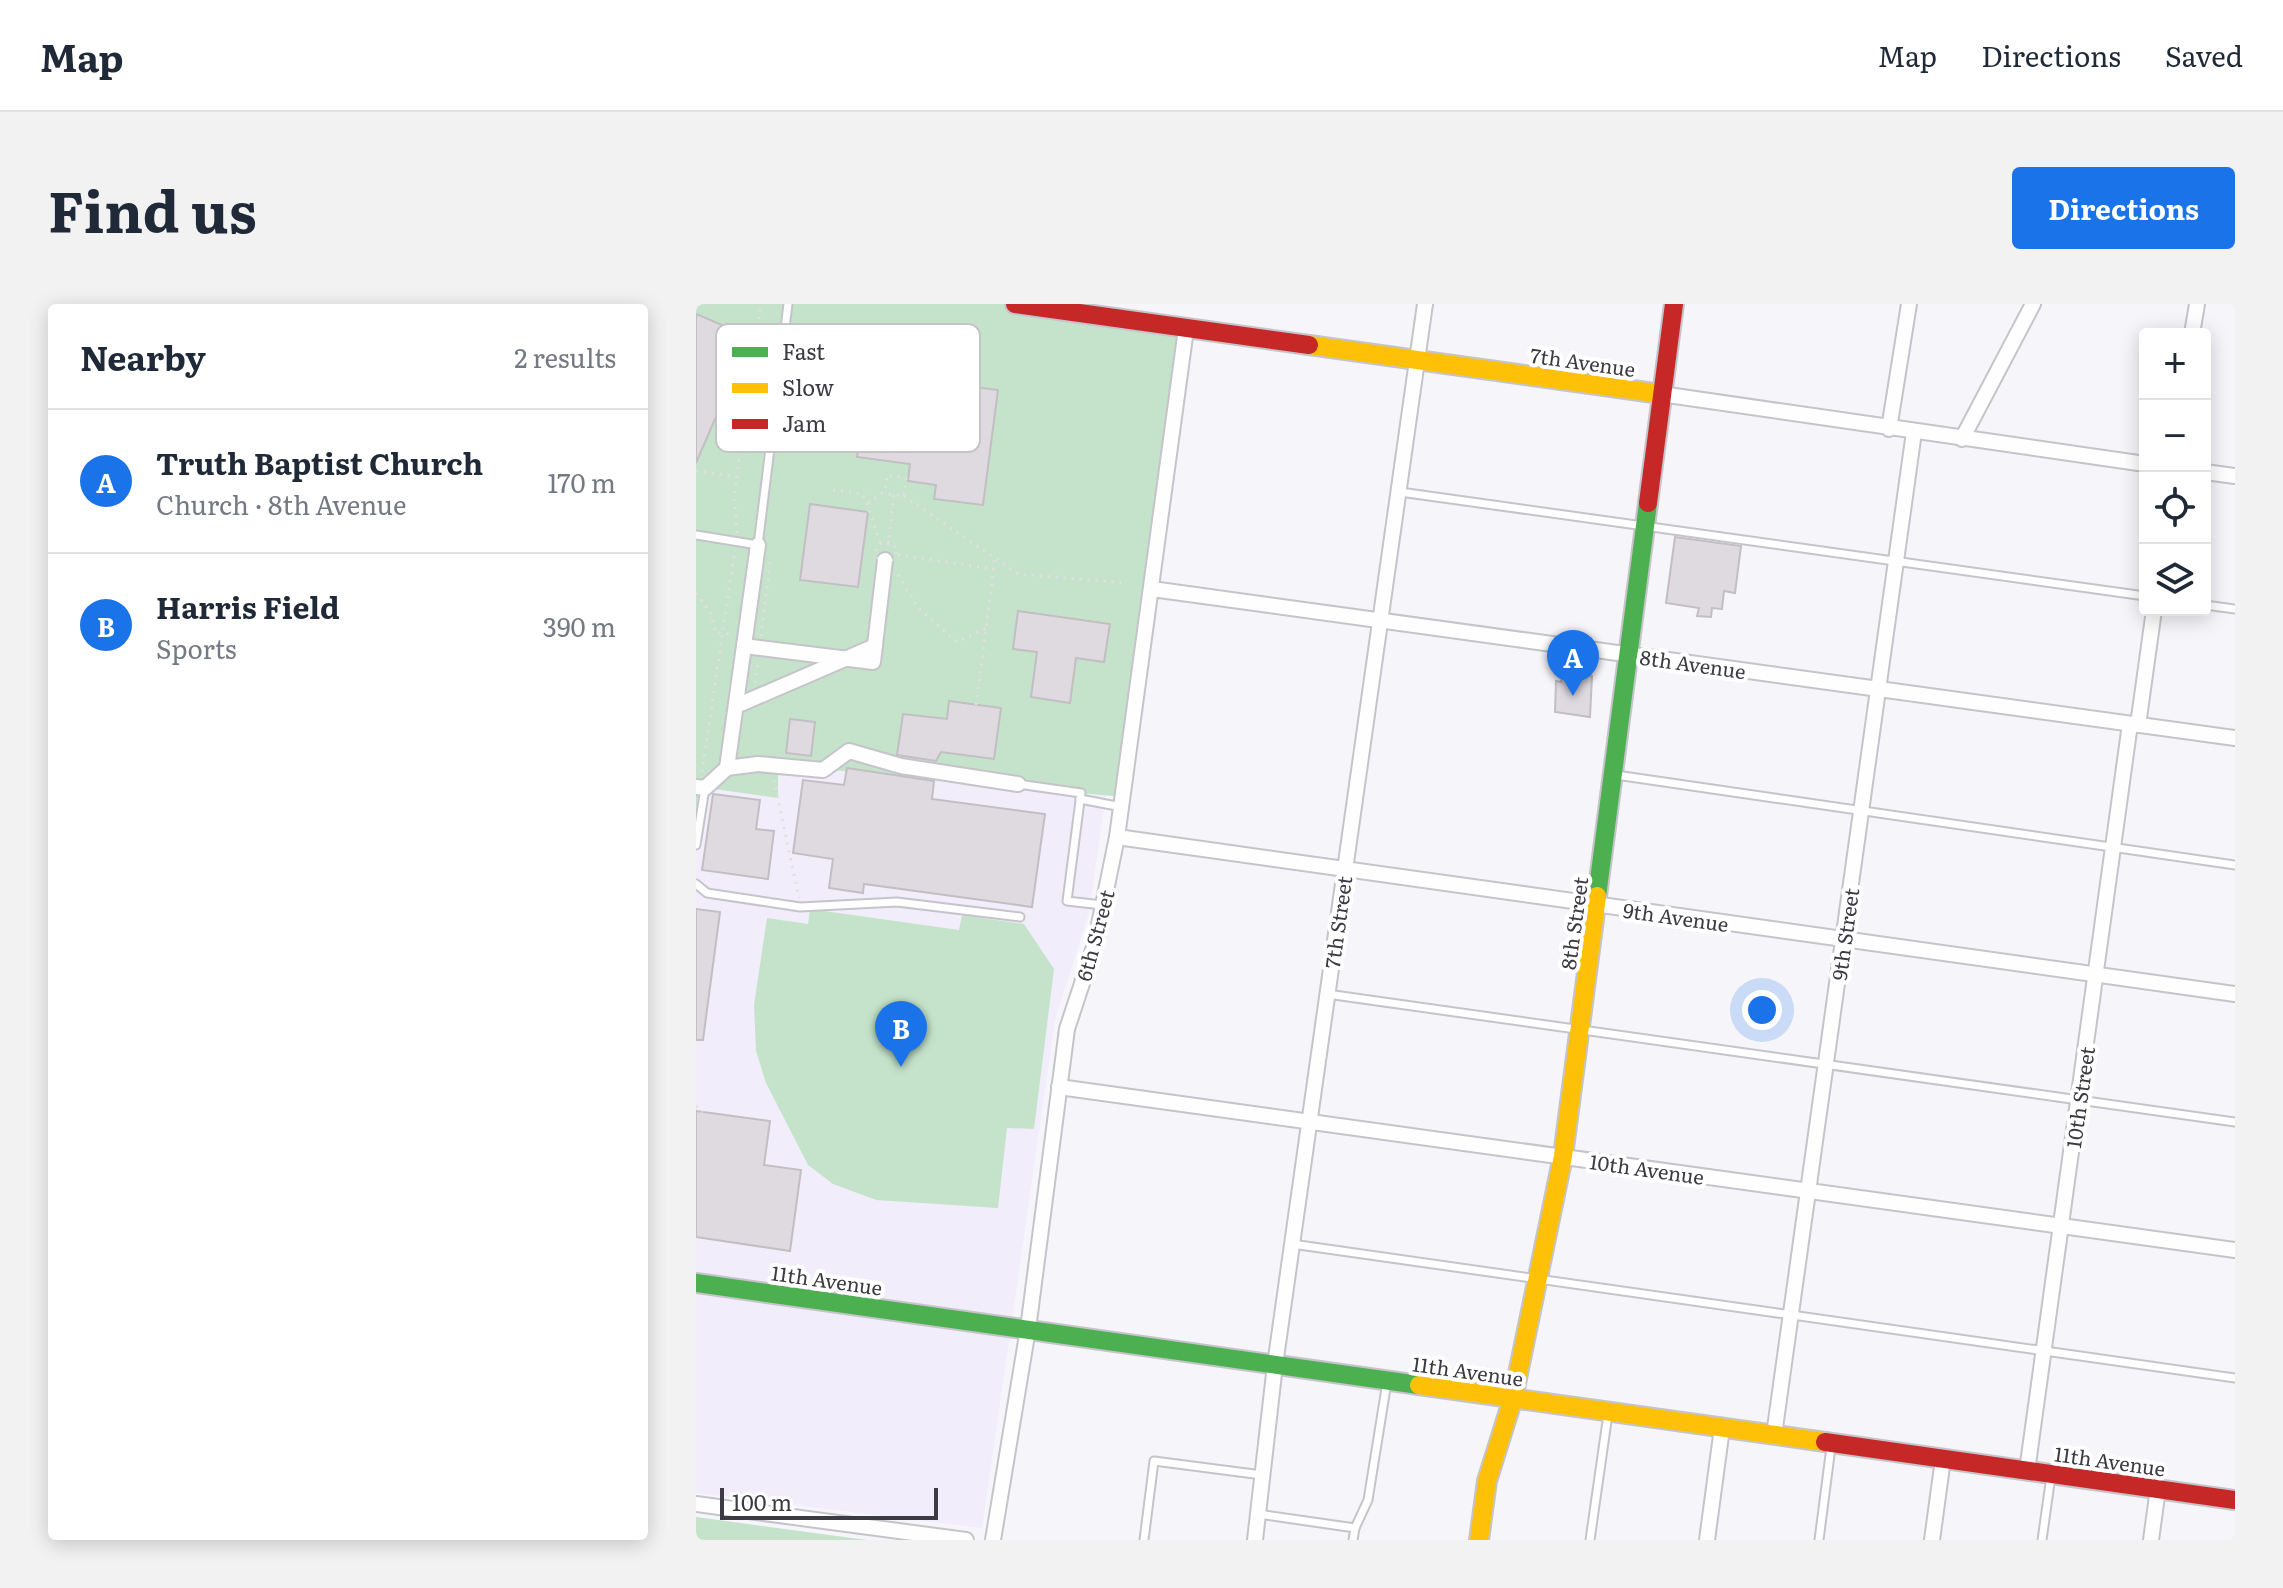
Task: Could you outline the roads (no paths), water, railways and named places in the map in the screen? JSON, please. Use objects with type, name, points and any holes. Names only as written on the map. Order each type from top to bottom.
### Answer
[{"type":"main road","name":"7th Avenue","points":[[1015,304],[1084,309],[1186,329],[1661,394]]},
{"type":"main road","name":"8th Street","points":[[1479,1540],[1487,1481],[1513,1398],[1563,1156],[1674,304]]},
{"type":"main road","name":"11th Avenue","points":[[696,1283],[2235,1500]]},
{"type":"street","name":"7th Street","points":[[1255,1540],[1275,1365],[1425,304]]},
{"type":"street","points":[[1889,429],[1909,304]]},
{"type":"street","points":[[1962,439],[2033,304]]},
{"type":"street","points":[[2193,328],[2197,304]]},
{"type":"street","name":"6th Street","points":[[993,1540],[1028,1329],[1067,1029],[1104,906],[1122,807],[1186,329]]},
{"type":"street","name":"7th Avenue","points":[[1661,394],[2139,463]]},
{"type":"street","name":"9th Street","points":[[1774,1435],[1914,432]]},
{"type":"street","points":[[2211,473],[2235,476]]},
{"type":"street","points":[[727,768],[758,545]]},
{"type":"street","points":[[745,641],[873,662],[890,555]]},
{"type":"street","name":"8th Avenue","points":[[1152,589],[2235,738]]},
{"type":"street","name":"10th Street","points":[[2027,1471],[2113,848],[2153,616]]},
{"type":"street","points":[[736,706],[846,659]]},
{"type":"street","points":[[700,787],[727,768],[771,765],[823,770],[849,751],[915,769],[1018,784]]},
{"type":"street","name":"9th Avenue","points":[[1117,837],[2235,994]]},
{"type":"street","name":"10th Avenue","points":[[1059,1087],[2235,1250]]},
{"type":"street","points":[[1707,1540],[1722,1428]]},
{"type":"street","points":[[1932,1540],[1943,1459]]},
{"type":"street","points":[[2151,1540],[2158,1489]]},
{"type":"street","points":[[696,1504],[965,1540]]},
{"type":"lane","points":[[786,324],[788,304]]},
{"type":"lane","points":[[696,535],[758,545],[770,452]]},
{"type":"lane","points":[[1400,492],[2139,595]]},
{"type":"lane","points":[[2211,606],[2235,609]]},
{"type":"lane","points":[[1614,775],[2235,865]]},
{"type":"lane","points":[[1018,784],[1081,793],[1067,901],[1104,906]]},
{"type":"lane","points":[[696,845],[700,787]]},
{"type":"lane","points":[[1080,799],[1122,807]]},
{"type":"lane","points":[[696,884],[707,893],[800,907],[897,902],[1020,917]]},
{"type":"lane","points":[[1327,994],[2235,1122]]},
{"type":"lane","points":[[1292,1244],[2235,1378]]},
{"type":"lane","points":[[1353,1540],[1368,1500],[1387,1381]]},
{"type":"lane","points":[[1590,1540],[1609,1412]]},
{"type":"lane","points":[[1819,1540],[1832,1443]]},
{"type":"lane","points":[[1144,1540],[1154,1461],[1262,1475]]},
{"type":"lane","points":[[2042,1540],[2051,1474]]},
{"type":"lane","points":[[1258,1514],[1355,1528]]},
{"type":"place","name":"Truth Baptist Church","points":[[1573,696]]},
{"type":"place","name":"Harris Field","points":[[901,1067]]}]
